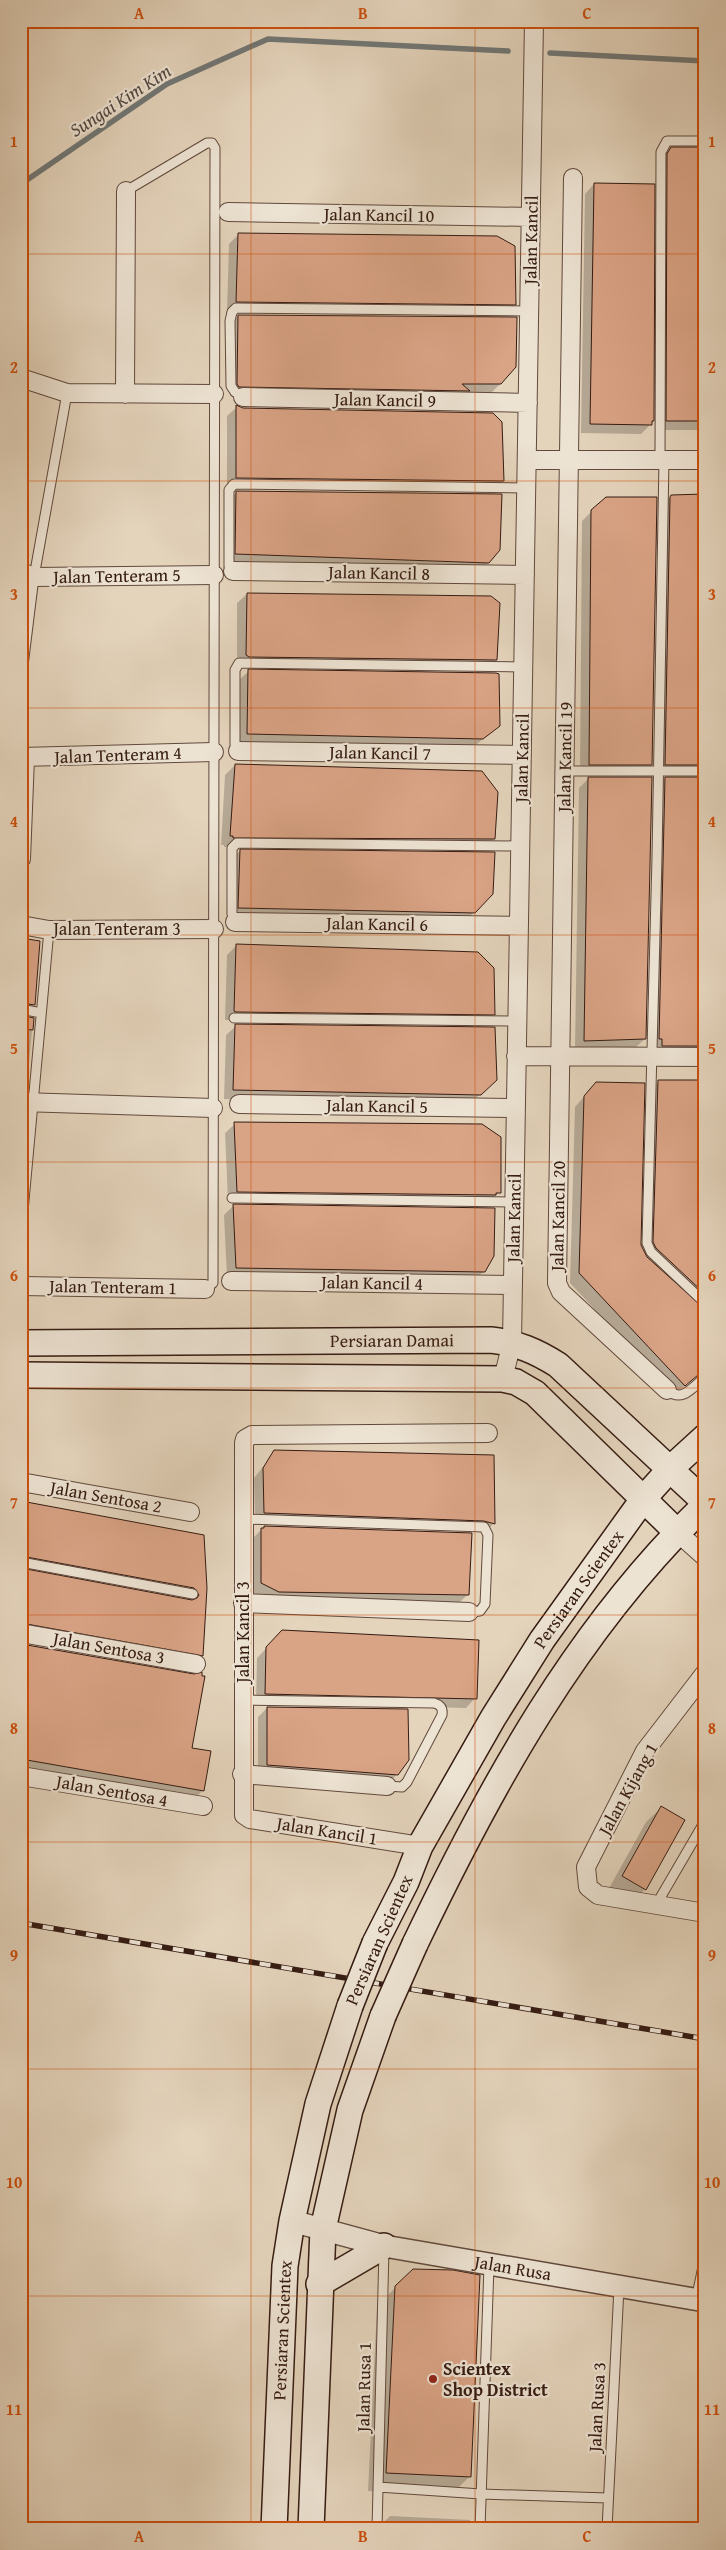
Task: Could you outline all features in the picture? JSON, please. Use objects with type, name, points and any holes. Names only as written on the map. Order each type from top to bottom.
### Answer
[{"type":"main road","name":"Persiaran Damai","points":[[21,1342],[219,1340],[491,1340],[512,1342],[536,1351],[558,1366],[671,1468],[705,1503]]},
{"type":"main road","name":"Persiaran Damai","points":[[21,1375],[503,1379],[516,1382],[535,1394],[677,1532]]},
{"type":"main road","name":"Persiaran Scientex","points":[[274,2529],[285,2266],[292,2221],[318,2104],[350,2006],[376,1943],[406,1882],[420,1846],[493,1718],[542,1640],[644,1498],[671,1468],[705,1437]]},
{"type":"main road","name":"Persiaran Scientex","points":[[311,2529],[319,2284],[323,2229],[350,2110],[383,2016],[442,1888],[535,1718],[575,1656],[626,1590],[705,1503]]},
{"type":"main road","points":[[319,2284],[384,2246]]},
{"type":"street","name":"Jalan Kancil","points":[[503,1379],[512,1342],[534,21]]},
{"type":"street","name":"Jalan Kancil 19","points":[[561,1056],[573,178]]},
{"type":"street","points":[[125,394],[126,191]]},
{"type":"street","name":"Jalan Kancil 10","points":[[228,212],[531,217]]},
{"type":"street","points":[[21,378],[67,393],[214,394]]},
{"type":"street","name":"Jalan Kancil 9","points":[[243,397],[528,403]]},
{"type":"street","points":[[527,460],[705,460]]},
{"type":"street","name":"Jalan Kancil 8","points":[[233,571],[525,575]]},
{"type":"street","name":"Jalan Tenteram 5","points":[[28,574],[214,575]]},
{"type":"street","name":"Jalan Kancil 7","points":[[238,751],[522,754]]},
{"type":"street","name":"Jalan Tenteram 4","points":[[23,758],[214,752]]},
{"type":"street","points":[[21,859],[23,758]]},
{"type":"street","name":"Jalan Kancil 6","points":[[236,922],[519,926]]},
{"type":"street","name":"Jalan Tenteram 3","points":[[21,925],[49,930],[214,929]]},
{"type":"street","points":[[516,1056],[705,1057]]},
{"type":"street","name":"Jalan Kancil 20","points":[[561,1056],[558,1287],[667,1390]]},
{"type":"street","points":[[27,1103],[214,1108]]},
{"type":"street","name":"Jalan Kancil 5","points":[[239,1104],[515,1108]]},
{"type":"street","name":"Jalan Kancil 4","points":[[231,1281],[512,1285]]},
{"type":"street","name":"Jalan Tenteram 1","points":[[21,1286],[205,1289]]},
{"type":"street","name":"Jalan Kancil 3","points":[[242,1806],[243,1457],[245,1439],[252,1435],[488,1433]]},
{"type":"street","name":"Jalan Sentosa 2","points":[[21,1482],[190,1512]]},
{"type":"street","points":[[677,1532],[705,1557]]},
{"type":"street","points":[[243,1603],[469,1612]]},
{"type":"street","name":"Jalan Sentosa 3","points":[[21,1633],[196,1664]]},
{"type":"street","name":"Jalan Kijang 1","points":[[656,1905],[598,1895],[588,1887],[586,1867],[645,1751],[705,1673]]},
{"type":"street","points":[[242,1774],[387,1786]]},
{"type":"street","name":"Jalan Sentosa 4","points":[[21,1776],[203,1806]]},
{"type":"street","name":"Jalan Kancil 1","points":[[242,1806],[244,1815],[250,1819],[420,1846]]},
{"type":"street","points":[[656,1905],[705,1913]]},
{"type":"street","name":"Jalan Rusa","points":[[292,2221],[384,2246],[700,2301]]},
{"type":"lane","points":[[705,141],[667,141],[660,152],[662,459],[659,771],[648,1247],[705,1303]]},
{"type":"lane","points":[[126,191],[207,143],[212,143],[215,148],[213,1283],[205,1289]]},
{"type":"lane","points":[[243,397],[231,386],[230,321],[232,312],[236,308],[529,311]]},
{"type":"lane","points":[[21,682],[28,574],[67,393]]},
{"type":"lane","points":[[233,571],[229,566],[229,490],[234,484],[526,488]]},
{"type":"lane","points":[[238,751],[235,744],[234,670],[239,663],[523,667]]},
{"type":"lane","points":[[565,771],[705,771]]},
{"type":"lane","points":[[236,922],[232,914],[232,848],[237,843],[520,846]]},
{"type":"lane","points":[[21,1233],[27,1103],[42,1013],[49,930]]},
{"type":"lane","points":[[21,1009],[42,1013]]},
{"type":"lane","points":[[234,1018],[517,1021]]},
{"type":"lane","points":[[232,1198],[514,1202]]},
{"type":"lane","points":[[667,1390],[676,1396],[682,1396],[705,1377]]},
{"type":"lane","points":[[243,1519],[484,1527],[488,1535],[485,1604],[480,1611],[469,1612]]},
{"type":"lane","points":[[21,1562],[193,1594]]},
{"type":"lane","points":[[243,1700],[440,1705],[442,1715],[406,1782],[402,1787],[387,1786]]},
{"type":"lane","points":[[656,1905],[705,1821]]},
{"type":"lane","name":"Jalan Rusa 1","points":[[377,2529],[384,2246]]},
{"type":"lane","points":[[700,2301],[705,2257]]},
{"type":"lane","points":[[480,2529],[489,2264]]},
{"type":"lane","name":"Jalan Rusa 3","points":[[607,2529],[619,2287]]},
{"type":"lane","points":[[378,2487],[481,2494],[608,2498]]},
{"type":"building","points":[[671,147],[705,147],[705,421],[666,421],[667,154]]},
{"type":"building","points":[[594,183],[655,184],[654,421],[652,421],[652,425],[590,424]]},
{"type":"building","points":[[238,233],[497,236],[515,246],[516,305],[236,302]]},
{"type":"building","points":[[238,315],[517,317],[516,367],[501,384],[462,384],[470,391],[239,387],[237,384]]},
{"type":"building","points":[[236,405],[243,408],[493,413],[502,422],[504,481],[236,478]]},
{"type":"building","points":[[236,491],[502,494],[500,550],[489,563],[235,554]]},
{"type":"building","points":[[705,494],[705,765],[665,765],[670,497],[671,495]]},
{"type":"building","points":[[606,497],[657,497],[652,765],[589,765],[591,510]]},
{"type":"building","points":[[247,593],[491,596],[500,603],[497,660],[249,657],[246,655]]},
{"type":"building","points":[[248,669],[496,673],[499,674],[500,726],[483,739],[247,734]]},
{"type":"building","points":[[235,764],[482,771],[498,792],[495,839],[233,838],[233,836],[230,836]]},
{"type":"building","points":[[588,777],[652,777],[646,1039],[584,1041]]},
{"type":"building","points":[[665,777],[705,777],[705,1046],[662,1046],[662,1039],[659,1039]]},
{"type":"building","points":[[240,849],[495,852],[493,894],[475,913],[238,908]]},
{"type":"building","points":[[21,938],[40,941],[35,1005],[21,1003]]},
{"type":"building","points":[[236,944],[478,952],[494,968],[495,1015],[236,1012],[234,1011]]},
{"type":"building","points":[[21,1015],[34,1018],[33,1030],[21,1029]]},
{"type":"building","points":[[235,1024],[495,1027],[497,1080],[481,1095],[233,1090]]},
{"type":"building","points":[[658,1080],[705,1080],[705,1294],[656,1248],[653,1242]]},
{"type":"building","points":[[596,1082],[645,1083],[641,1245],[647,1257],[705,1309],[705,1369],[685,1386],[579,1273],[584,1096]]},
{"type":"building","points":[[234,1122],[482,1124],[501,1137],[501,1193],[496,1193],[496,1195],[237,1192]]},
{"type":"building","points":[[233,1204],[495,1208],[494,1256],[485,1272],[236,1268]]},
{"type":"building","points":[[274,1450],[494,1455],[495,1524],[484,1521],[264,1513],[263,1468]]},
{"type":"building","points":[[21,1501],[204,1535],[207,1588],[203,1656],[21,1623],[21,1568],[192,1600],[199,1595],[194,1588],[21,1556]]},
{"type":"building","points":[[264,1526],[472,1533],[469,1595],[279,1592],[261,1583],[261,1528],[264,1528]]},
{"type":"building","points":[[282,1630],[479,1640],[477,1699],[265,1694],[266,1647]]},
{"type":"building","points":[[21,1644],[194,1674],[202,1672],[202,1676],[205,1676],[192,1748],[211,1751],[204,1791],[21,1759]]},
{"type":"building","points":[[267,1707],[408,1709],[409,1760],[398,1775],[267,1765]]},
{"type":"building","points":[[661,1806],[685,1820],[646,1890],[622,1876]]},
{"type":"building","name":"Scientex Shop District","points":[[413,2269],[453,2270],[480,2275],[471,2477],[386,2473],[395,2286]]},
{"type":"waterway","name":"Sungai Kim Kim","points":[[21,184],[167,84],[268,39],[508,51]]},
{"type":"waterway","name":"Sungai Kim Kim","points":[[550,53],[705,61]]},
{"type":"railway","points":[[21,1923],[705,2039]]},
{"type":"place","name":"Scientex Shop District","points":[[433,2379]]}]
